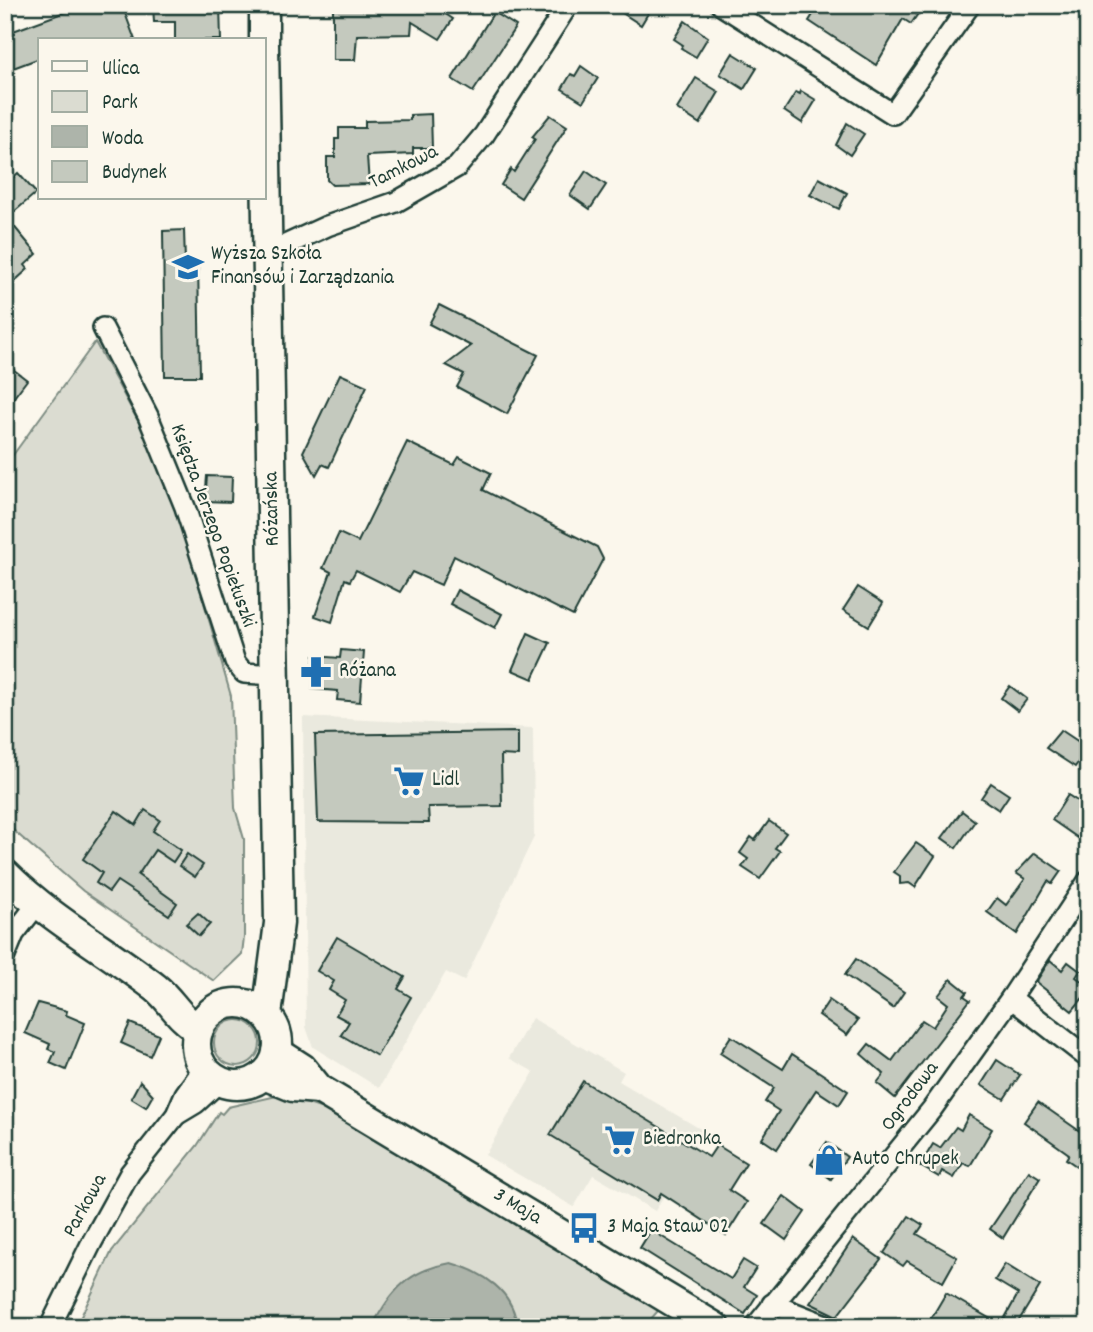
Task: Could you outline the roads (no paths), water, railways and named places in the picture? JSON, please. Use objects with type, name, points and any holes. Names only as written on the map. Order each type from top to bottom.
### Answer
[{"type":"street","name":"Różańska","points":[[264,5],[264,38]]},
{"type":"street","name":"Tamkowa","points":[[268,253],[327,226],[396,202],[457,167],[484,135],[568,5]]},
{"type":"street","points":[[721,5],[893,114],[970,5]]},
{"type":"street","name":"Różańska","points":[[258,1010],[272,971],[279,923],[266,148]]},
{"type":"street","name":"Księdza Jerzego Popiełuszki","points":[[103,328],[148,415],[185,507],[235,662],[244,673],[275,676]]},
{"type":"street","points":[[7,879],[159,990],[178,1014],[205,1021]]},
{"type":"street","name":"Ogrodowa","points":[[755,1327],[907,1142],[1011,998],[1088,881]]},
{"type":"street","points":[[5,956],[14,934],[38,903]]},
{"type":"street","points":[[1011,998],[1088,1058]]},
{"type":"street","points":[[229,1004],[258,1010],[278,1039],[270,1063],[242,1084],[212,1075],[198,1056],[205,1021],[229,1004]]},
{"type":"street","name":"3 Maja","points":[[270,1063],[293,1087],[319,1089],[715,1327]]},
{"type":"street","name":"Parkowa","points":[[50,1327],[130,1172],[176,1115],[185,1094],[212,1075]]},
{"type":"street","points":[[772,1304],[831,1327]]},
{"type":"water","points":[[451,1263],[474,1272],[495,1285],[510,1303],[517,1327],[372,1327],[386,1302],[403,1284],[424,1271]]},
{"type":"place","name":"Wyższa Szkoła Finansów i Zarządzania","points":[[188,267]]},
{"type":"place","name":"Różana","points":[[316,672]]},
{"type":"place","name":"Lidl","points":[[409,781]]},
{"type":"place","name":"Biedronka","points":[[620,1140]]},
{"type":"place","name":"Auto Chrupek","points":[[829,1160]]},
{"type":"place","name":"3 Maja Staw 02","points":[[584,1228]]}]
